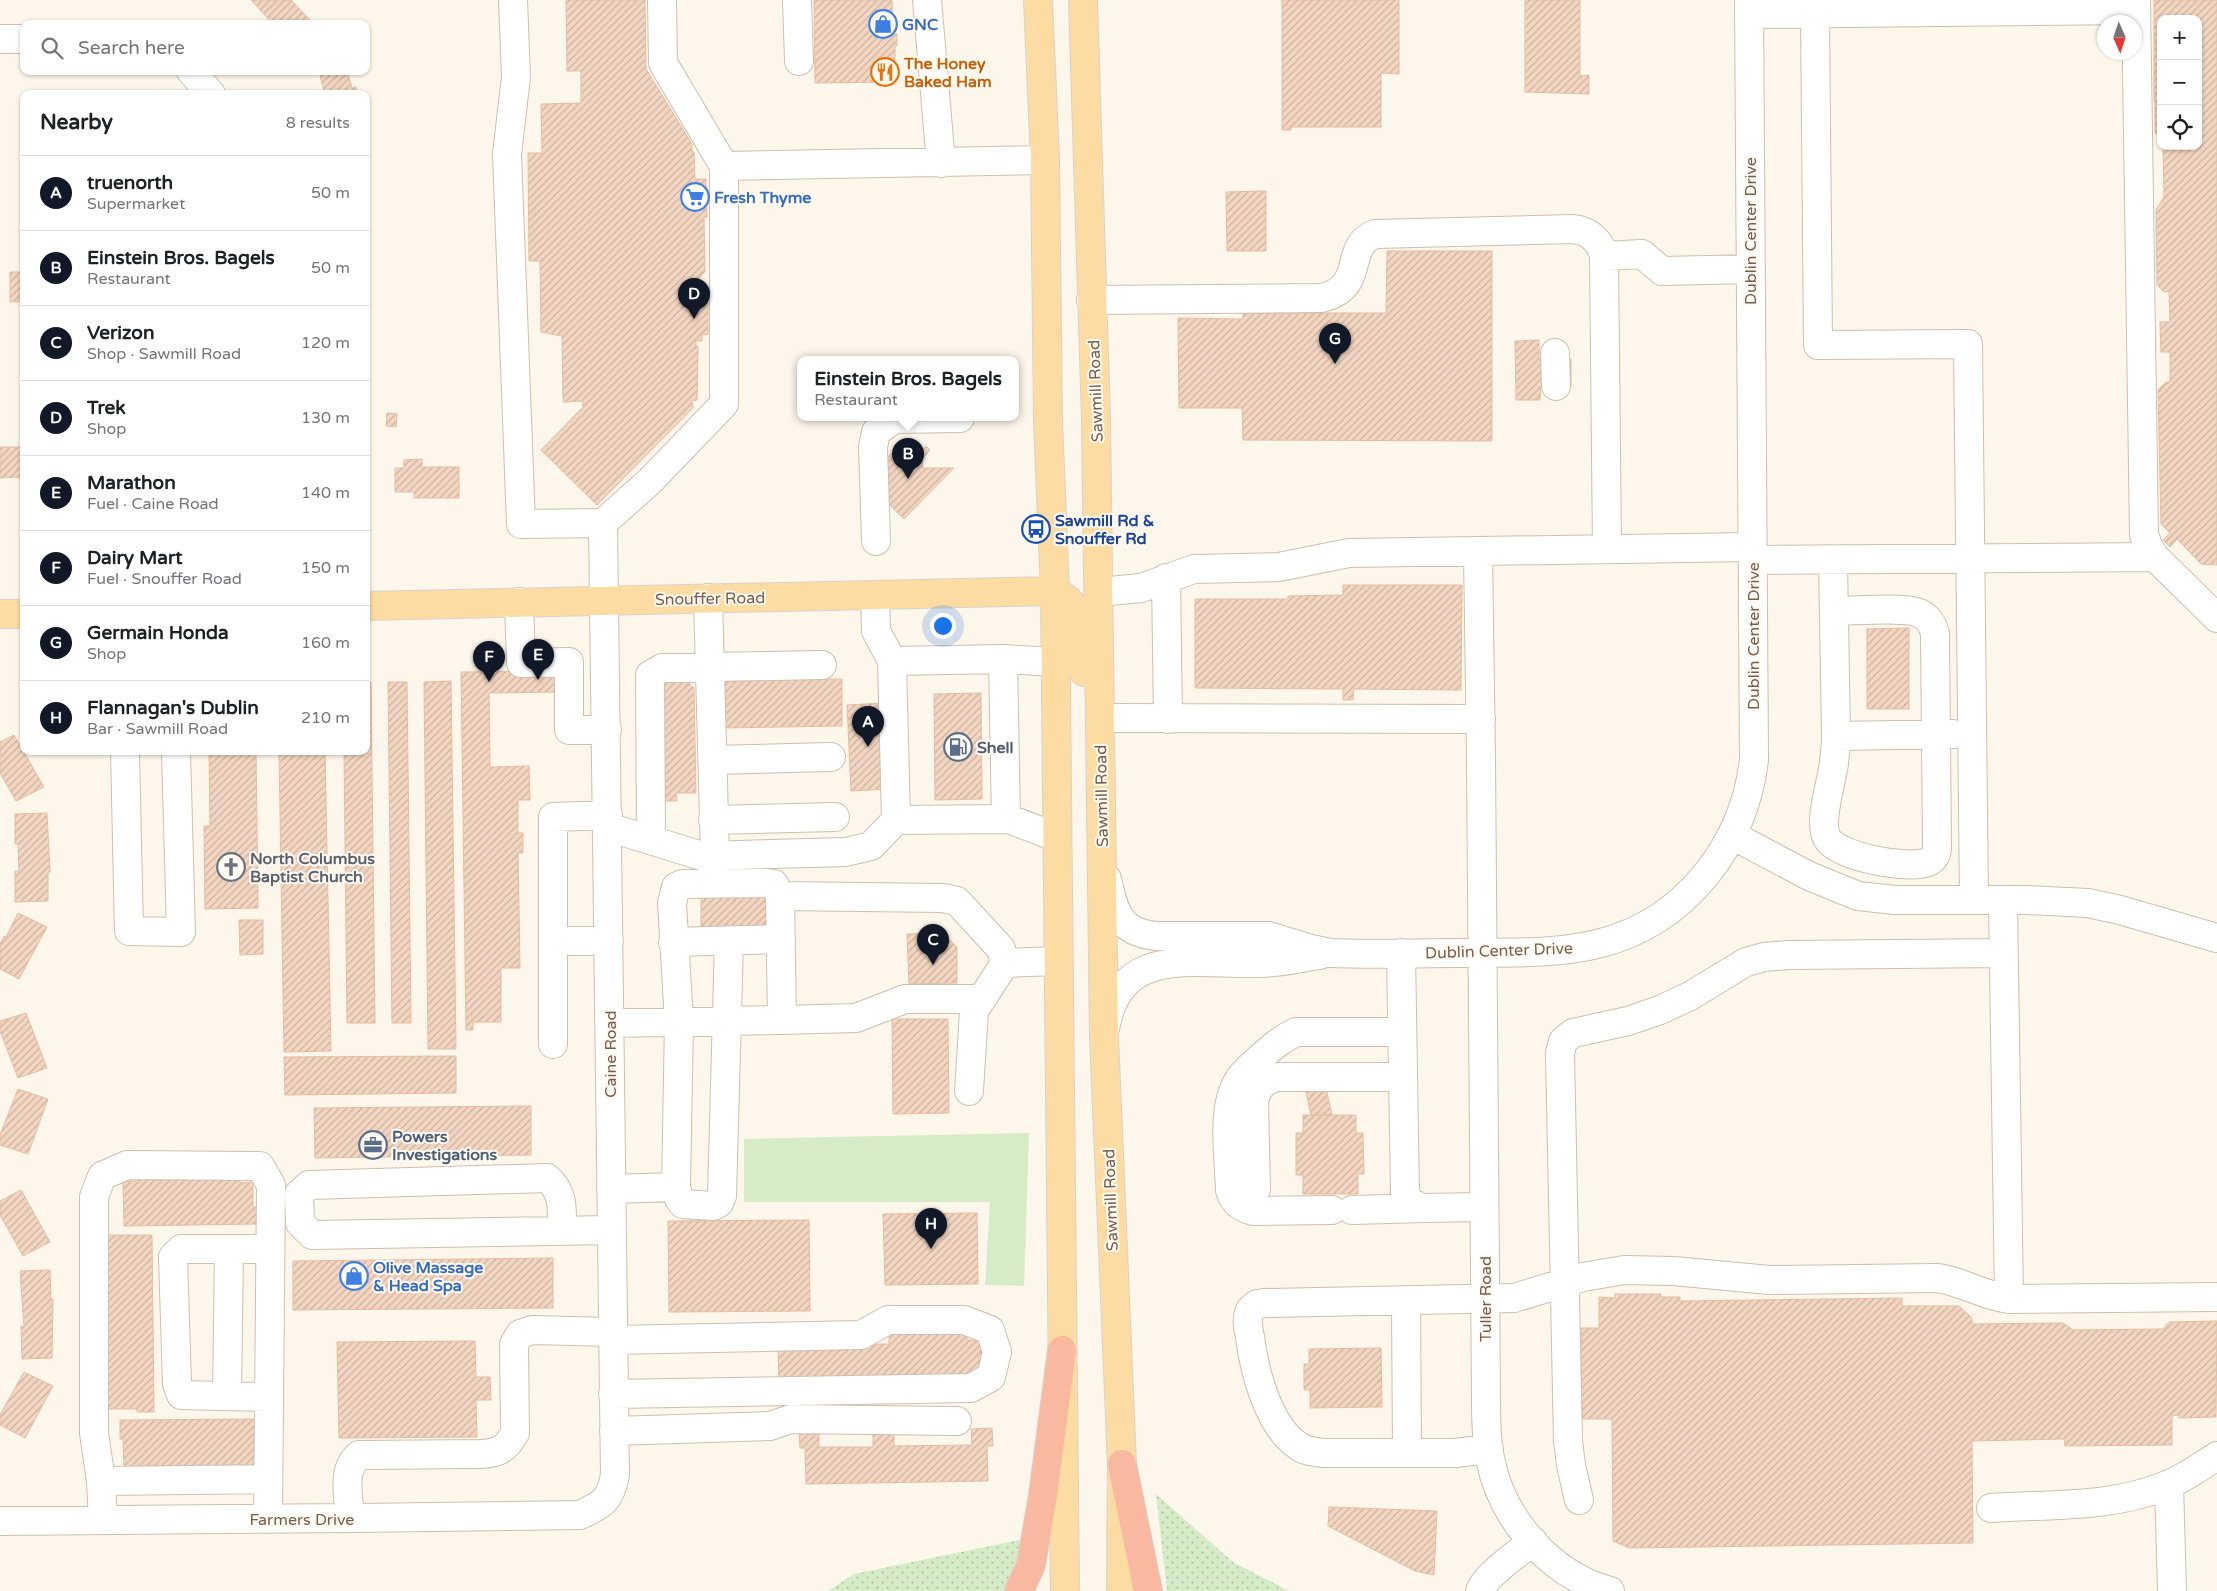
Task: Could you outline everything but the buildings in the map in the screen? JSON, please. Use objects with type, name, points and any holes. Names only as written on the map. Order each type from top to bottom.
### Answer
[{"type":"highway","points":[[1020,1591],[1031,1565],[1044,1495],[1062,1350]]},
{"type":"highway","points":[[1122,1464],[1148,1591]]},
{"type":"main road","points":[[1038,0],[1045,160],[1048,421],[1054,591],[1065,1591]]},
{"type":"main road","name":"Sawmill Road","points":[[1083,0],[1096,419],[1104,1036],[1122,1464],[1121,1591]]},
{"type":"main road","points":[[1054,591],[1066,598],[1073,606],[1079,624],[1101,778]]},
{"type":"main road","name":"Snouffer Road","points":[[370,606],[1054,591]]},
{"type":"main road","points":[[0,614],[20,614]]},
{"type":"street","points":[[513,0],[516,76],[507,154],[521,524],[603,523],[650,481],[724,404],[724,166],[663,63],[662,0]]},
{"type":"street","points":[[798,0],[798,61]]},
{"type":"street","points":[[927,0],[941,163]]},
{"type":"street","points":[[1749,7],[1825,9],[1928,6],[2136,5],[2143,526],[2145,540],[2155,557],[2217,618]]},
{"type":"street","name":"Dublin Center Drive","points":[[1102,848],[1114,909],[1125,924],[1138,932],[1158,936],[1269,936],[1320,952],[1343,953],[1482,953],[1574,948],[1602,943],[1637,929],[1676,905],[1709,872],[1732,836],[1746,801],[1754,760],[1749,7]]},
{"type":"street","points":[[1825,9],[1818,345],[1968,344],[1974,900]]},
{"type":"street","points":[[0,40],[20,39]]},
{"type":"street","points":[[194,75],[207,90]]},
{"type":"street","points":[[724,166],[1045,160]]},
{"type":"street","points":[[1091,300],[1327,296],[1343,287],[1350,278],[1361,243],[1367,237],[1380,233],[1577,229],[1595,238],[1604,256],[1607,550]]},
{"type":"street","points":[[1604,256],[1642,254],[1662,271],[1751,269]]},
{"type":"street","points":[[1555,353],[1556,386]]},
{"type":"street","points":[[876,541],[873,447],[876,432],[890,421]]},
{"type":"street","name":"Caine Road","points":[[602,1505],[612,1492],[615,1475],[603,523]]},
{"type":"street","points":[[1099,592],[1141,588],[1194,569],[1279,567],[1349,553],[1607,550],[1753,554],[1833,560],[2155,557]]},
{"type":"street","name":"Tuller Road","points":[[1478,551],[1486,1407],[1489,1449],[1493,1472],[1506,1504],[1532,1541],[1583,1581],[1610,1591]]},
{"type":"street","points":[[1833,560],[1836,736],[1834,763],[1825,819],[1827,837],[1835,845],[1869,860],[1922,863],[1929,861],[1936,854],[1935,634],[1931,622],[1922,615],[1911,611],[1834,611]]},
{"type":"street","points":[[1166,578],[1168,719]]},
{"type":"street","points":[[553,1044],[552,817],[608,821],[651,840],[702,856],[846,852],[871,846],[896,820],[892,661],[876,631],[875,595]]},
{"type":"street","points":[[708,598],[715,856]]},
{"type":"street","points":[[519,602],[521,663],[568,662],[569,730],[607,730]]},
{"type":"street","points":[[892,661],[1003,659],[1055,662]]},
{"type":"street","points":[[1003,659],[1006,819]]},
{"type":"street","points":[[651,840],[650,675],[662,668],[822,665]]},
{"type":"street","points":[[1100,718],[1481,719]]},
{"type":"street","points":[[1836,736],[1972,734]]},
{"type":"street","points":[[125,755],[129,931],[181,932],[176,755]]},
{"type":"street","points":[[712,760],[831,757]]},
{"type":"street","points":[[713,820],[835,817]]},
{"type":"street","points":[[896,820],[1006,819],[1056,837]]},
{"type":"street","points":[[1732,836],[1835,888],[1878,899],[2048,900],[2104,906],[2217,938]]},
{"type":"street","points":[[1878,899],[1881,862]]},
{"type":"street","points":[[729,941],[722,1196],[719,1203],[713,1206],[683,1204],[679,1199],[676,1187],[679,1022],[672,903],[676,887],[682,884],[774,884],[780,896],[782,1020]]},
{"type":"street","points":[[780,896],[943,898],[957,901],[1002,949],[1005,962],[974,1011],[969,1091]]},
{"type":"street","points":[[2003,900],[2009,1299]]},
{"type":"street","points":[[673,942],[780,939]]},
{"type":"street","points":[[553,941],[609,941]]},
{"type":"street","name":"Dublin Center Drive","points":[[1104,1036],[1108,1013],[1118,992],[1133,976],[1152,967],[1182,963],[1270,963],[1343,953]]},
{"type":"street","points":[[1401,953],[1406,1194],[1416,1206],[1426,1208]]},
{"type":"street","points":[[1579,1500],[1568,1442],[1564,1283],[1560,1050],[1568,1036],[1573,1033],[1628,1021],[1660,1010],[1690,996],[1741,965],[1764,956],[2004,953]]},
{"type":"street","points":[[1005,962],[1057,961]]},
{"type":"street","points":[[610,1023],[856,1018],[905,999],[982,999]]},
{"type":"street","points":[[1256,1189],[1254,1102],[1257,1091],[1255,1077],[1280,1039],[1296,1032],[1402,1032]]},
{"type":"street","points":[[1403,1078],[1255,1077],[1238,1079],[1232,1092],[1228,1111],[1230,1190],[1232,1198],[1244,1208],[1253,1211],[1484,1207]]},
{"type":"street","points":[[103,1520],[101,1481],[94,1433],[94,1197],[102,1176],[127,1165],[260,1166],[270,1185],[268,1519]]},
{"type":"street","points":[[562,1230],[562,1201],[556,1185],[547,1178],[309,1185],[299,1194],[300,1223],[312,1235],[611,1230]]},
{"type":"street","points":[[611,1189],[676,1187]]},
{"type":"street","points":[[269,1397],[181,1395],[177,1384],[173,1257],[181,1249],[270,1249]]},
{"type":"street","points":[[227,1396],[228,1249]]},
{"type":"street","points":[[1489,1449],[1455,1453],[1407,1453],[1316,1452],[1303,1449],[1293,1442],[1272,1411],[1258,1382],[1252,1353],[1248,1317],[1251,1308],[1259,1303],[1485,1300],[1522,1297],[1603,1273],[1637,1270],[1674,1271],[1769,1280],[1937,1278],[1953,1281],[1990,1296],[2009,1299],[2217,1297]]},
{"type":"street","points":[[1406,1301],[1407,1453]]},
{"type":"street","points":[[350,1518],[348,1473],[352,1461],[359,1455],[489,1454],[497,1453],[509,1444],[515,1433],[514,1344],[520,1334],[532,1330],[612,1336],[861,1336],[888,1320],[964,1320],[990,1330],[997,1352],[991,1377],[971,1388],[613,1394]]},
{"type":"street","points":[[614,1431],[770,1426],[791,1419],[958,1421]]},
{"type":"street","points":[[1992,1508],[2107,1501],[2143,1494],[2169,1484],[2217,1456]]},
{"type":"street","points":[[101,1481],[268,1479]]},
{"type":"street","points":[[2169,1484],[2172,1591]]},
{"type":"street","name":"Farmers Drive","points":[[0,1520],[580,1515],[602,1505]]},
{"type":"street","points":[[1480,1591],[1483,1584],[1495,1572],[1532,1541]]},
{"type":"green space","points":[[1029,1133],[1024,1286],[985,1285],[990,1202],[744,1202],[744,1139]]},
{"type":"green space","points":[[1156,1494],[1233,1562],[1289,1591],[1167,1591]]},
{"type":"green space","points":[[1024,1539],[1017,1568],[1006,1591],[828,1591],[854,1574]]},
{"type":"place","name":"GNC","points":[[883,24]]},
{"type":"place","name":"The Honey Baked Ham","points":[[885,72]]},
{"type":"place","name":"Fresh Thyme","points":[[695,197]]},
{"type":"place","name":"Trek","points":[[694,319]]},
{"type":"place","name":"Germain Honda","points":[[1335,364]]},
{"type":"place","name":"Einstein Bros. Bagels","points":[[908,479]]},
{"type":"place","name":"Sawmill Rd & Snouffer Rd","points":[[1036,529]]},
{"type":"place","name":"Marathon","points":[[538,680]]},
{"type":"place","name":"Dairy Mart","points":[[489,682]]},
{"type":"place","name":"truenorth","points":[[868,747]]},
{"type":"place","name":"Shell","points":[[958,747]]},
{"type":"place","name":"North Columbus Baptist Church","points":[[231,867]]},
{"type":"place","name":"Verizon","points":[[933,965]]},
{"type":"place","name":"Powers Investigations","points":[[373,1145]]},
{"type":"place","name":"Flannagan's Dublin","points":[[931,1249]]},
{"type":"place","name":"Olive Massage & Head Spa","points":[[354,1276]]}]
